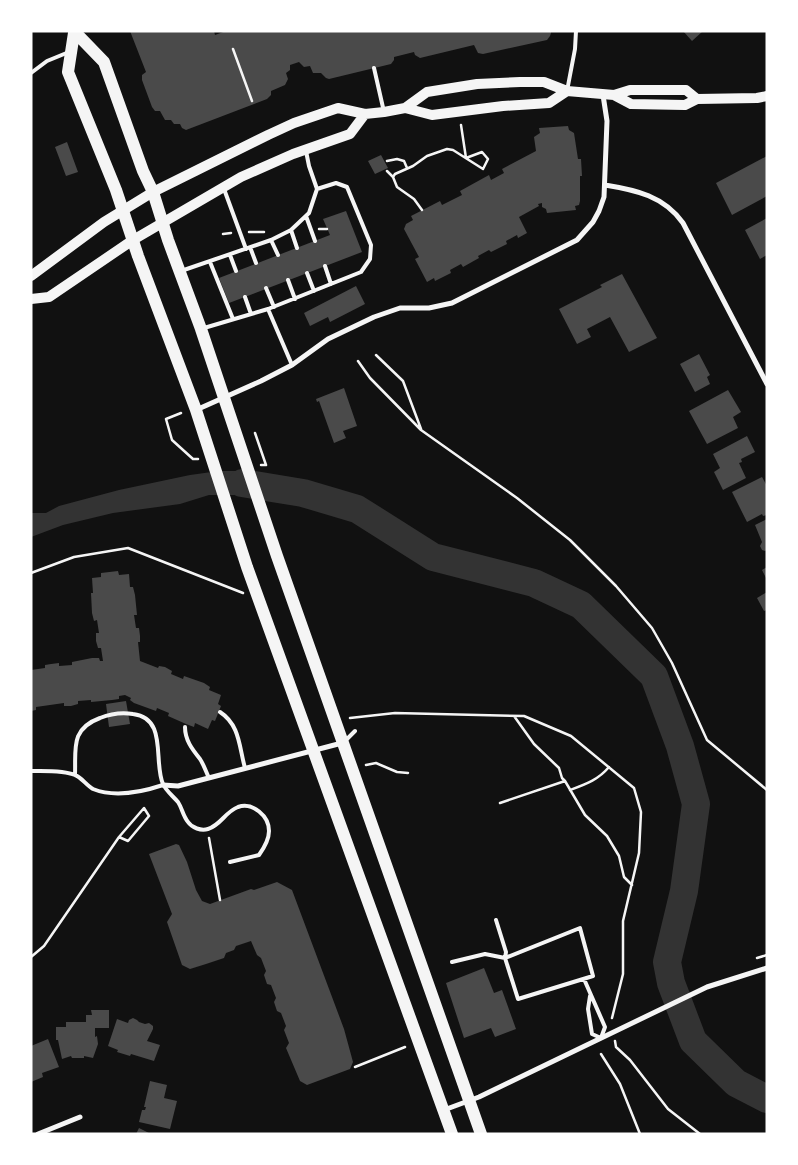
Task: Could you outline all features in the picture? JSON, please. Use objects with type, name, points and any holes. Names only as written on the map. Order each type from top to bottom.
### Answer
[{"type":"main road","points":[[74,32],[68,72],[122,210],[196,410],[247,567],[452,1134]]},
{"type":"main road","points":[[74,32],[104,62],[143,171],[153,192],[277,556],[482,1134]]},
{"type":"main road","points":[[31,276],[122,210],[153,192],[294,123],[338,108],[365,114],[384,112],[405,108],[427,92],[476,84],[544,82],[567,92],[609,95],[630,90],[686,90],[697,99]]},
{"type":"main road","points":[[405,108],[432,115],[503,106],[549,103],[567,92]]},
{"type":"main road","points":[[609,95],[631,104],[685,105],[697,99],[757,98],[767,96]]},
{"type":"main road","points":[[31,299],[49,296],[133,240],[242,177],[305,149],[350,134],[365,114]]},
{"type":"street","points":[[196,410],[292,365],[328,339],[374,317],[400,308],[429,308],[452,303],[572,243],[582,235],[597,216],[603,203],[609,95]]},
{"type":"street","points":[[605,185],[631,190],[656,198],[676,214],[683,223],[767,384]]},
{"type":"street","points":[[163,784],[178,786],[343,743]]},
{"type":"street","points":[[444,1111],[707,987],[767,968]]},
{"type":"street","points":[[38,1134],[80,1117]]},
{"type":"lane","points":[[567,92],[575,49],[576,31]]},
{"type":"lane","points":[[31,73],[47,60],[71,51]]},
{"type":"lane","points":[[374,68],[384,112]]},
{"type":"lane","points":[[179,272],[270,240],[291,230],[306,216],[309,213],[317,189],[305,149]]},
{"type":"lane","points":[[200,329],[274,307],[361,272],[370,259],[371,245],[347,187],[336,183],[317,189]]},
{"type":"lane","points":[[223,187],[256,263]]},
{"type":"lane","points":[[306,216],[315,241]]},
{"type":"lane","points":[[291,230],[297,248]]},
{"type":"lane","points":[[270,240],[278,255]]},
{"type":"lane","points":[[230,254],[236,271]]},
{"type":"lane","points":[[210,262],[233,319]]},
{"type":"lane","points":[[324,266],[331,284]]},
{"type":"lane","points":[[307,273],[314,291]]},
{"type":"lane","points":[[288,280],[295,299]]},
{"type":"lane","points":[[266,288],[274,307]]},
{"type":"lane","points":[[245,297],[251,314]]},
{"type":"lane","points":[[268,309],[292,365]]},
{"type":"lane","points":[[220,712],[229,718],[235,727],[245,768]]},
{"type":"lane","points":[[75,775],[76,739],[86,725],[114,714],[135,714],[148,720],[155,732],[163,784],[179,803],[188,823],[197,829],[206,830],[219,824],[227,813],[239,806],[251,807],[261,812],[267,820],[269,832],[266,844],[259,855],[230,862]]},
{"type":"lane","points":[[185,727],[185,735],[209,778]]},
{"type":"lane","points":[[343,743],[355,732]]},
{"type":"lane","points":[[31,771],[49,771],[75,775],[94,789],[112,793],[134,793],[163,784]]},
{"type":"lane","points":[[452,962],[485,954],[505,958],[580,928],[593,976],[518,999],[505,958],[506,952],[496,920]]},
{"type":"lane","points":[[584,979],[605,1027],[601,1038],[592,1034],[588,1009],[590,996]]},
{"type":"path","points":[[233,49],[252,101]]},
{"type":"path","points":[[461,125],[466,158]]},
{"type":"path","points":[[393,177],[395,174],[413,166],[427,156],[446,149],[453,150],[483,169],[488,159],[482,152],[466,158]]},
{"type":"path","points":[[387,161],[397,159],[404,161],[407,168]]},
{"type":"path","points":[[387,171],[393,177],[397,186],[414,199],[422,210]]},
{"type":"path","points":[[376,355],[403,381],[421,430]]},
{"type":"path","points":[[358,361],[370,378],[421,430],[517,498],[570,540],[616,586],[652,628],[672,663],[706,740],[767,790]]},
{"type":"path","points":[[181,413],[166,419],[172,440],[193,458]]},
{"type":"path","points":[[256,433],[266,465]]},
{"type":"path","points":[[31,573],[74,558],[128,548],[245,594]]},
{"type":"path","points":[[350,718],[395,713],[524,716],[571,736],[634,788],[641,812],[639,853],[623,921],[623,974],[612,1015],[616,1048],[630,1060],[668,1109],[700,1134]]},
{"type":"path","points":[[514,716],[534,744],[559,768],[562,778],[584,814],[607,836],[618,856],[624,877],[632,885]]},
{"type":"path","points":[[366,765],[376,763],[397,772],[408,773]]},
{"type":"path","points":[[570,790],[591,783],[602,776],[609,767]]},
{"type":"path","points":[[500,803],[565,781]]},
{"type":"path","points":[[31,957],[44,946],[119,837],[144,808],[149,816],[128,841],[119,837]]},
{"type":"path","points":[[206,830],[209,836],[220,900]]},
{"type":"path","points":[[757,958],[767,955]]},
{"type":"path","points":[[355,1067],[405,1047]]},
{"type":"path","points":[[601,1054],[620,1084],[640,1134]]},
{"type":"shaded area","points":[[219,471],[245,471],[279,489],[250,495],[209,495],[180,504],[113,513],[63,525],[31,537],[31,513],[46,513],[59,506],[119,490]]},
{"type":"building","points":[[130,31],[214,31],[215,35],[226,31],[551,31],[551,33],[547,40],[483,54],[478,53],[474,45],[420,58],[414,52],[394,57],[391,64],[329,79],[321,73],[313,73],[310,66],[304,67],[299,62],[290,65],[290,70],[286,73],[288,79],[285,85],[271,91],[271,95],[267,99],[186,130],[180,124],[174,124],[171,120],[165,120],[160,111],[155,111],[152,107],[142,80],[142,75],[146,72]]},
{"type":"building","points":[[683,31],[703,31],[692,41]]},
{"type":"building","points":[[568,126],[569,130],[574,133],[578,159],[581,159],[580,201],[579,205],[575,206],[576,210],[547,213],[546,209],[542,207],[542,203],[538,204],[539,206],[519,217],[527,233],[518,238],[517,235],[506,241],[507,244],[491,252],[489,250],[463,267],[461,264],[450,270],[451,273],[435,281],[434,278],[427,282],[415,259],[419,257],[404,229],[406,224],[413,220],[411,216],[440,201],[442,205],[462,195],[460,191],[489,175],[491,180],[504,173],[502,169],[536,151],[534,137],[540,133],[539,128]]},
{"type":"building","points":[[67,142],[78,172],[66,176],[55,147]]},
{"type":"building","points":[[381,155],[388,168],[375,174],[368,161]]},
{"type":"building","points":[[767,156],[767,196],[732,215],[716,183]]},
{"type":"building","points":[[346,211],[362,252],[229,303],[219,278],[330,235],[323,219]]},
{"type":"building","points":[[767,218],[767,255],[760,259],[745,230]]},
{"type":"building","points":[[622,274],[657,338],[629,352],[610,317],[587,329],[591,337],[577,344],[559,309],[602,287],[600,285]]},
{"type":"building","points":[[356,286],[365,304],[330,322],[328,317],[310,326],[304,313]]},
{"type":"building","points":[[699,354],[710,375],[707,377],[710,384],[695,392],[680,364]]},
{"type":"building","points":[[344,388],[357,426],[343,431],[346,438],[334,443],[319,401],[317,402],[316,399]]},
{"type":"building","points":[[728,390],[741,412],[733,417],[738,428],[707,444],[689,411]]},
{"type":"building","points":[[747,436],[755,452],[741,459],[742,462],[739,463],[746,478],[723,490],[714,472],[720,468],[713,454]]},
{"type":"building","points":[[762,477],[767,486],[767,515],[763,516],[762,514],[747,522],[732,492]]},
{"type":"building","points":[[767,519],[767,550],[765,551],[760,546],[762,542],[755,525]]},
{"type":"building","points":[[767,567],[767,580],[762,570]]},
{"type":"building","points":[[118,571],[119,575],[129,574],[130,587],[133,587],[135,595],[137,615],[134,615],[136,628],[139,628],[140,661],[158,668],[159,666],[165,667],[172,671],[171,674],[183,679],[184,676],[204,683],[210,687],[209,690],[221,695],[218,704],[221,706],[215,721],[212,720],[208,729],[195,723],[194,727],[186,724],[168,716],[169,713],[157,708],[156,711],[134,703],[130,700],[131,698],[125,695],[119,696],[119,699],[112,700],[78,701],[78,704],[71,706],[64,706],[64,703],[36,707],[36,710],[31,711],[31,670],[59,663],[59,666],[72,665],[72,662],[92,658],[99,658],[100,661],[103,661],[101,648],[98,648],[96,641],[96,633],[99,633],[97,620],[94,621],[92,613],[92,578],[101,577],[101,573]]},
{"type":"building","points":[[767,592],[767,610],[764,611],[757,598]]},
{"type":"building","points":[[126,701],[130,724],[109,727],[106,704]]},
{"type":"building","points":[[176,844],[179,845],[187,862],[196,890],[202,901],[210,904],[277,882],[292,890],[344,1029],[353,1062],[350,1069],[307,1085],[300,1081],[286,1048],[289,1043],[284,1030],[286,1026],[281,1013],[277,1011],[274,1002],[276,998],[271,985],[267,984],[264,975],[266,971],[261,958],[257,955],[251,941],[236,946],[234,950],[226,953],[224,958],[190,969],[182,965],[167,922],[172,914],[149,854]]},
{"type":"building","points":[[484,968],[494,993],[502,990],[516,1029],[495,1037],[491,1028],[464,1038],[446,983]]},
{"type":"building","points":[[91,1010],[109,1010],[109,1028],[95,1028],[95,1037],[97,1036],[98,1044],[93,1058],[84,1056],[84,1058],[72,1058],[71,1056],[62,1059],[58,1040],[56,1040],[56,1027],[66,1027],[66,1022],[86,1022],[86,1015],[92,1015]]},
{"type":"building","points":[[133,1018],[153,1026],[147,1041],[160,1045],[154,1061],[117,1052],[118,1050],[108,1046],[117,1019],[128,1023]]},
{"type":"building","points":[[48,1039],[59,1067],[42,1073],[43,1077],[31,1082],[31,1046]]},
{"type":"building","points":[[150,1081],[167,1085],[164,1098],[177,1101],[170,1129],[139,1122],[142,1110],[145,1110],[146,1107],[144,1107]]},
{"type":"building","points":[[139,1128],[151,1134],[136,1134]]},
{"type":"waterway","points":[[242,483],[303,493],[357,509],[433,557],[534,583],[581,605],[654,676],[680,746],[696,804],[684,891],[667,962],[671,983],[693,1041],[736,1083],[767,1099]]}]
